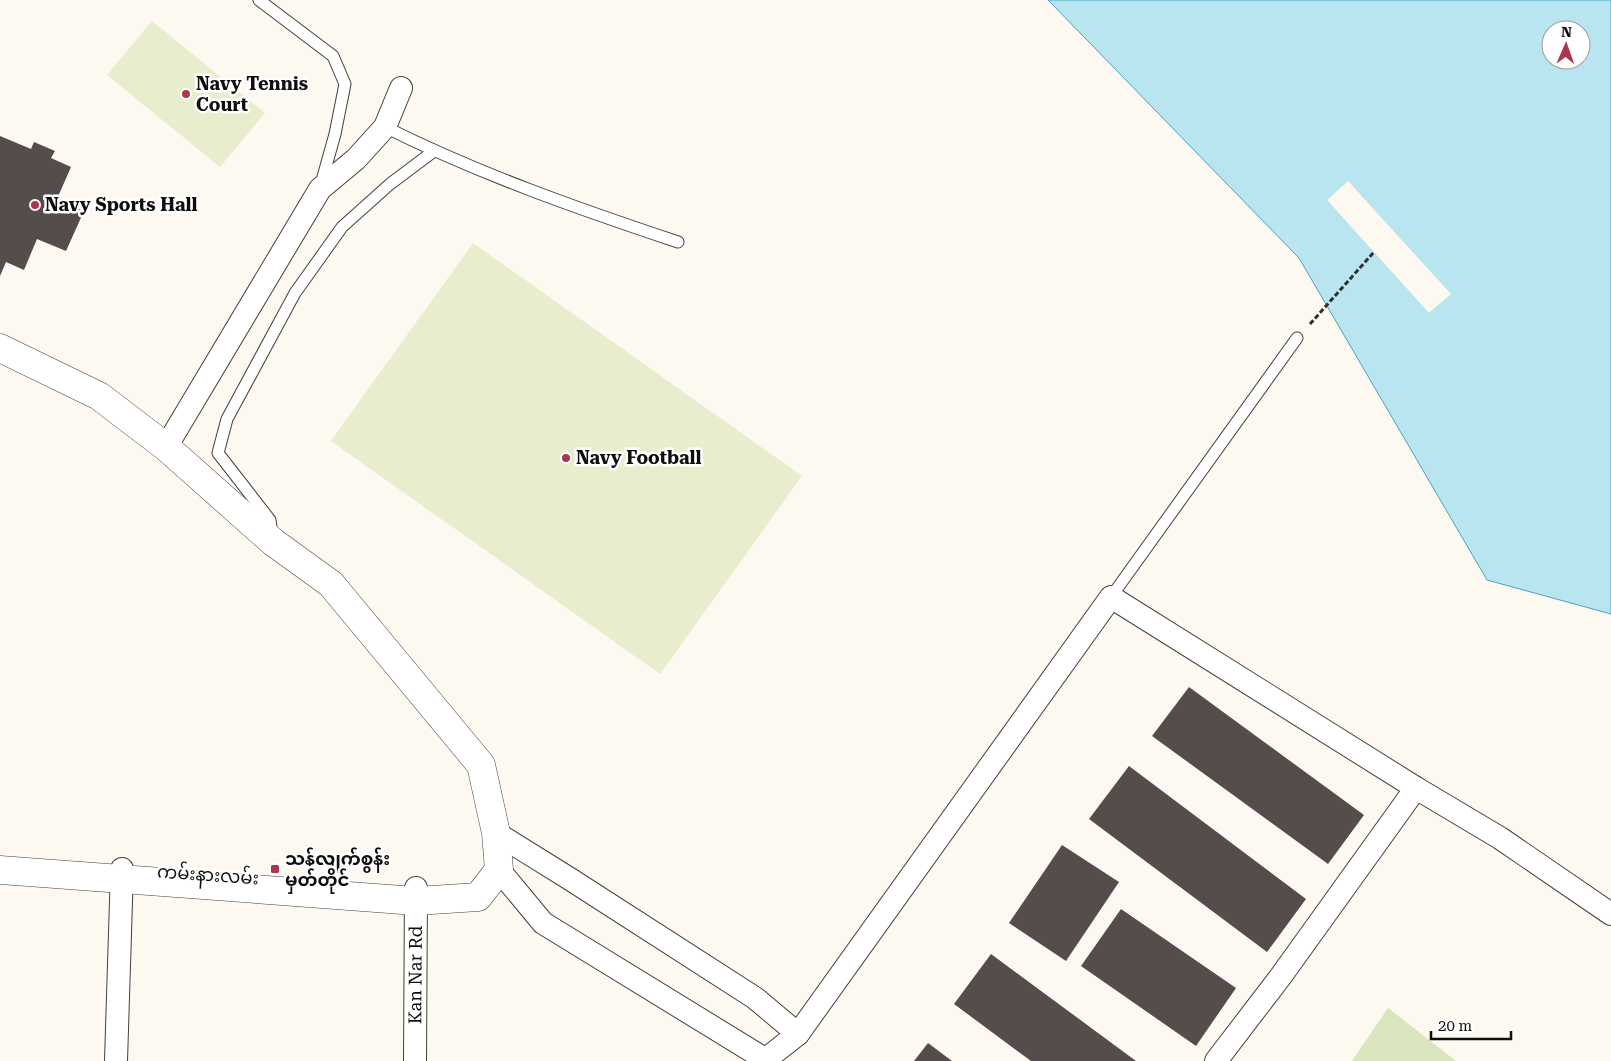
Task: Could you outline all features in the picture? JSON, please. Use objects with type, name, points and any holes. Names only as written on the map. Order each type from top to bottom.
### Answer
[{"type":"street","points":[[166,447],[320,189],[356,159],[385,127],[402,88]]},
{"type":"street","points":[[0,348],[99,396],[166,447],[273,542],[331,584],[481,764],[496,833],[498,870],[543,923],[766,1060],[798,1034],[1111,597],[1416,788],[1500,838],[1611,914]]},
{"type":"street","points":[[1216,1061],[1281,976],[1416,788]]},
{"type":"street","points":[[496,833],[755,998],[798,1034]]},
{"type":"street","name":"ကမ်းနားလမ်း","points":[[0,858],[122,874]]},
{"type":"street","name":"ကမ်းနားလမ်း","points":[[0,870],[122,874],[416,894],[479,883],[498,870]]},
{"type":"street","points":[[116,1061],[122,874]]},
{"type":"street","name":"Kan Nar Rd","points":[[415,1061],[416,894]]},
{"type":"lane","points":[[259,0],[333,56],[345,84],[335,134],[320,189]]},
{"type":"lane","points":[[385,127],[434,151],[593,214],[678,242]]},
{"type":"lane","points":[[273,542],[270,520],[218,454],[227,418],[294,293],[342,227],[390,184],[434,151]]},
{"type":"lane","points":[[1111,597],[1297,338]]},
{"type":"path","points":[[1297,338],[1374,252]]},
{"type":"green space","name":"Navy Tennis Court","points":[[152,21],[265,113],[220,167],[107,75]]},
{"type":"green space","name":"Navy Football","points":[[473,243],[802,476],[660,674],[331,441]]},
{"type":"green space","points":[[1388,1008],[1456,1061],[1352,1061]]},
{"type":"water","points":[[1048,0],[1611,0],[1611,614],[1487,580],[1299,258]]},
{"type":"pier","points":[[1348,181],[1451,294],[1429,313],[1327,200]]},
{"type":"building","name":"Navy Sports Hall","points":[[0,136],[31,149],[34,142],[55,151],[51,158],[71,167],[57,199],[84,211],[66,251],[37,239],[24,270],[6,262],[0,276]]},
{"type":"building","points":[[1189,687],[1364,815],[1328,864],[1152,736]]},
{"type":"building","points":[[1129,766],[1306,899],[1267,952],[1089,819]]},
{"type":"building","points":[[1062,845],[1119,882],[1066,961],[1009,923]]},
{"type":"building","points":[[1121,909],[1236,988],[1196,1046],[1081,966]]},
{"type":"building","points":[[991,954],[1136,1061],[1031,1061],[954,1004]]},
{"type":"building","points":[[928,1043],[952,1061],[914,1061]]},
{"type":"place","name":"Navy Tennis Court","points":[[186,94]]},
{"type":"place","name":"Navy Sports Hall","points":[[35,205]]},
{"type":"place","name":"Navy Football","points":[[566,458]]},
{"type":"place","name":"သန်လျက်စွန်း မှတ်တိုင်","points":[[275,869]]}]
